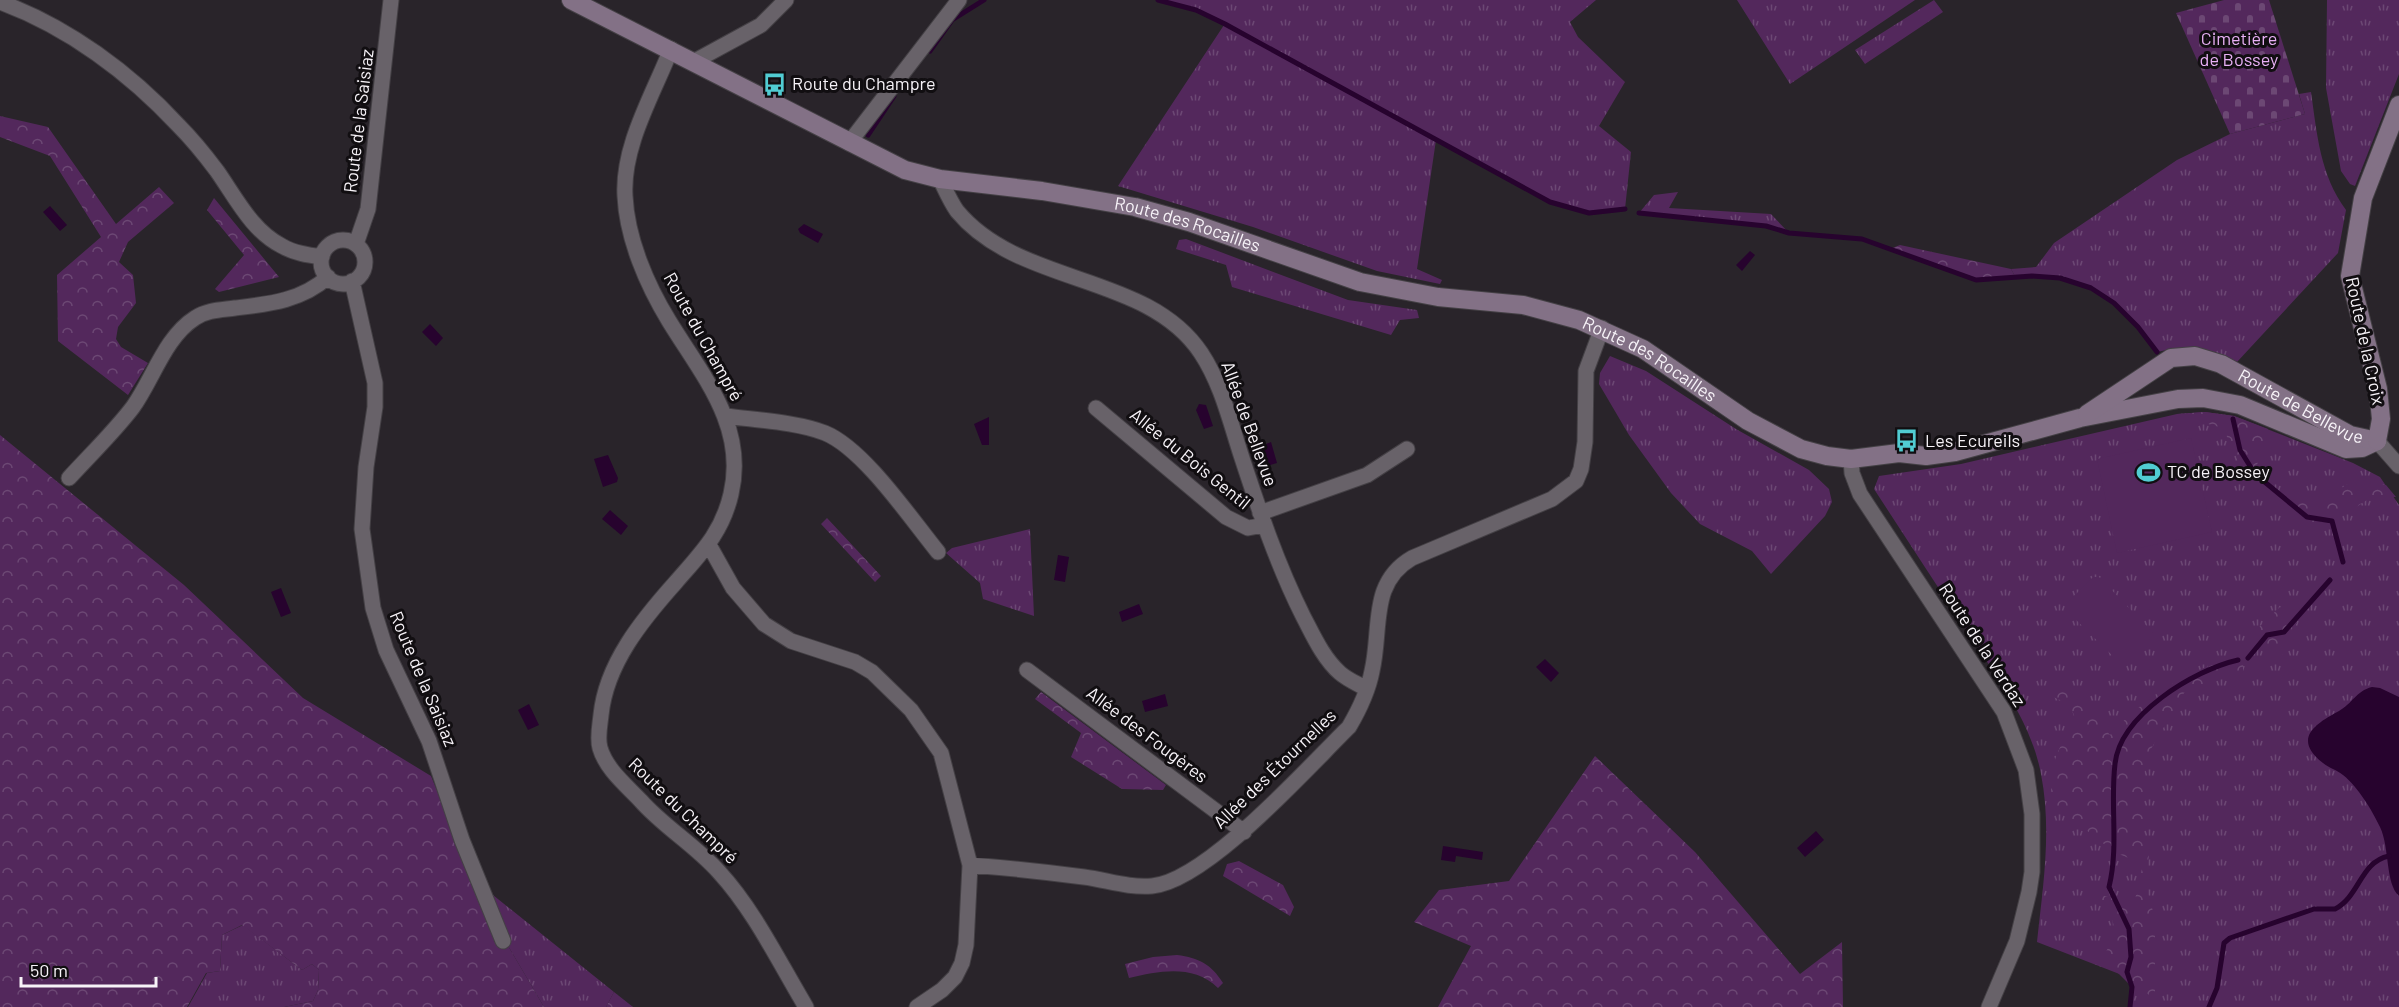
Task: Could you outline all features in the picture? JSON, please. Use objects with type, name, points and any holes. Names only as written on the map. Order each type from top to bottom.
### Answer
[{"type":"street","name":"Route de la Saisiaz","points":[[356,244],[368,209],[391,0]]},
{"type":"street","name":"Route des Rocailles","points":[[571,0],[695,61],[849,143],[905,170],[940,179],[1054,193],[1165,214],[1360,282],[1438,297],[1522,305],[1602,328],[1643,349],[1748,421],[1801,449]]},
{"type":"street","points":[[695,61],[760,25],[786,0]]},
{"type":"street","points":[[849,143],[959,0]]},
{"type":"street","points":[[0,2],[38,18],[85,45],[124,74],[203,152],[246,214],[266,235],[290,250],[322,257]]},
{"type":"street","name":"Route du Champré","points":[[671,49],[631,149],[625,183],[626,209],[635,245],[647,277],[668,320],[711,387],[726,416],[732,442],[733,481],[726,512],[709,545],[664,595],[616,664],[603,695],[599,744],[610,767],[654,815],[703,855],[727,881],[806,1007]]},
{"type":"street","name":"Route de la Croix","points":[[2377,441],[2380,419],[2376,377],[2355,306],[2350,276],[2363,198],[2399,105]]},
{"type":"street","name":"Allée de Bellevue","points":[[940,179],[957,210],[997,244],[1029,261],[1147,307],[1168,319],[1190,338],[1202,355],[1221,395],[1262,519],[1294,599],[1325,655],[1343,675],[1368,689]]},
{"type":"street","points":[[343,240],[356,244],[362,250],[365,263],[362,272],[352,281],[337,283],[328,277],[322,268],[325,249],[335,241],[343,240]]},
{"type":"street","points":[[69,478],[132,409],[170,345],[189,322],[208,312],[265,305],[299,297],[310,292],[328,277]]},
{"type":"street","name":"Route de la Saisiaz","points":[[352,281],[366,336],[375,390],[362,529],[373,608],[386,650],[429,741],[462,840],[503,940]]},
{"type":"street","name":"Allée des Étournelles","points":[[970,865],[1086,877],[1129,886],[1153,886],[1176,879],[1244,832],[1349,727],[1368,689],[1376,652],[1382,595],[1393,572],[1412,558],[1552,499],[1576,481],[1583,460],[1586,371],[1602,328]]},
{"type":"street","name":"Route de Bellevue","points":[[2080,418],[2171,358],[2195,356],[2221,364],[2350,435],[2377,441]]},
{"type":"street","name":"Route de Bellevue","points":[[1801,449],[1851,459],[1899,453],[1926,456],[1955,452],[2080,418],[2178,399],[2203,398],[2240,405],[2346,449],[2362,448],[2377,441]]},
{"type":"street","name":"Allée du Bois Gentil","points":[[1096,408],[1226,517],[1248,528],[1262,519]]},
{"type":"street","points":[[726,416],[810,429],[834,438],[872,472],[938,552]]},
{"type":"street","points":[[2377,441],[2399,466]]},
{"type":"street","points":[[1262,519],[1367,475],[1407,449]]},
{"type":"street","name":"Route de la Verdaz","points":[[1851,459],[1852,473],[1860,494],[2004,712],[2026,770],[2032,814],[2032,872],[2029,892],[2017,941],[1989,1007]]},
{"type":"street","points":[[709,545],[733,588],[764,624],[791,641],[863,666],[881,679],[936,743],[946,765],[970,865],[966,945],[962,963],[950,983],[917,1007]]},
{"type":"street","name":"Allée des Fougères","points":[[1027,670],[1244,832]]},
{"type":"green space","points":[[1158,0],[1596,0],[1570,22],[1578,37],[1625,82],[1599,126],[1631,152],[1625,209],[1589,213],[1550,202],[1436,140],[1417,269],[1442,280],[1440,284],[1377,271],[1253,227],[1118,186],[1224,25],[1196,10]]},
{"type":"green space","points":[[1737,0],[1915,0],[1790,84]]},
{"type":"green space","points":[[1934,0],[1943,12],[1865,64],[1855,50]]},
{"type":"green space","name":"Cimetière de Bossey","points":[[2224,0],[2269,0],[2305,114],[2230,134],[2176,13]]},
{"type":"green space","points":[[2327,0],[2399,0],[2399,74],[2355,186],[2350,184],[2341,171],[2326,88]]},
{"type":"green space","points":[[2311,92],[2325,168],[2337,197],[2346,210],[2338,253],[2237,362],[2198,350],[2178,349],[2157,352],[2128,318],[2097,293],[2061,279],[2016,278],[2011,269],[2036,267],[2054,243],[2177,160],[2230,134],[2305,114],[2299,94]]},
{"type":"green space","points":[[0,116],[48,127],[116,224],[159,187],[174,203],[128,242],[119,262],[133,275],[136,303],[118,327],[116,339],[121,347],[148,363],[128,395],[58,341],[57,275],[101,237],[50,156],[0,137]]},
{"type":"green space","points":[[1678,192],[1669,208],[1771,214],[1789,233],[1766,226],[1639,213],[1654,195]]},
{"type":"green space","points":[[214,198],[279,277],[219,292],[215,289],[244,255],[207,210]]},
{"type":"green space","points":[[1186,239],[1348,300],[1417,310],[1419,318],[1400,320],[1391,335],[1232,287],[1226,265],[1176,249],[1179,240]]},
{"type":"green space","points":[[1900,245],[2011,269],[2016,278],[1976,280],[1890,249]]},
{"type":"green space","points":[[1610,356],[1646,371],[1736,429],[1809,470],[1829,489],[1832,502],[1825,516],[1771,574],[1752,551],[1700,524],[1671,493],[1629,435],[1599,384],[1600,373]]},
{"type":"green space","points":[[2205,412],[2234,416],[2353,463],[2380,477],[2399,505],[2399,1007],[2130,1007],[2132,987],[2122,975],[2037,942],[2044,879],[2046,816],[2041,774],[2036,755],[2012,701],[1874,489],[1879,476],[1961,464],[2177,414]]},
{"type":"green space","points":[[2205,412],[2234,416],[2268,429],[2257,465],[2264,487],[2261,490],[2239,463],[2223,428],[2201,422],[2179,421],[2177,414]]},
{"type":"green space","points":[[0,435],[184,585],[303,698],[431,776],[484,905],[544,1007],[284,1007],[313,1001],[318,990],[319,970],[312,964],[302,970],[242,925],[222,935],[220,971],[206,973],[187,1007],[0,1007]]},
{"type":"green space","points":[[2191,438],[2212,532],[2117,553],[2097,459]]},
{"type":"green space","points":[[2349,483],[2386,485],[2396,497],[2373,496],[2320,531],[2284,506],[2291,496],[2308,503],[2321,502]]},
{"type":"green space","points":[[827,518],[881,576],[875,582],[821,524]]},
{"type":"green space","points":[[1030,529],[1034,616],[983,599],[980,583],[946,553],[952,548]]},
{"type":"green space","points":[[2093,577],[2099,577],[2153,633],[2153,638],[2126,664],[2121,664],[2065,609],[2065,605]]},
{"type":"green space","points":[[2280,607],[2297,623],[2283,639],[2283,654],[2271,663],[2251,635]]},
{"type":"green space","points":[[2228,658],[2243,664],[2243,671],[2184,693],[2145,759],[2143,829],[2149,855],[2145,884],[2155,918],[2155,1007],[2147,1007],[2148,994],[2132,987],[2102,957],[2112,940],[2113,925],[2107,910],[2092,899],[2094,893],[2134,904],[2143,864],[2114,852],[2052,803],[2053,768],[2059,749],[2075,718],[2065,703],[2050,696],[2054,688],[2074,693],[2110,735],[2137,709],[2164,689]]},
{"type":"green space","points":[[1041,692],[1166,785],[1163,790],[1122,789],[1071,757],[1081,733],[1035,699]]},
{"type":"green space","points":[[1595,756],[1695,852],[1800,974],[1842,942],[1843,1007],[1438,1007],[1471,946],[1414,922],[1439,890],[1509,881]]},
{"type":"green space","points":[[1239,861],[1283,885],[1294,907],[1290,916],[1223,876],[1227,864]]},
{"type":"green space","points":[[493,895],[614,992],[606,1007],[544,1007],[484,905]]},
{"type":"green space","points":[[243,925],[302,970],[312,964],[319,970],[318,990],[313,1001],[284,1007],[188,1007],[207,973],[220,971],[222,935]]},
{"type":"green space","points":[[1177,955],[1204,963],[1223,983],[1218,988],[1198,975],[1176,971],[1129,978],[1125,964],[1153,957]]},
{"type":"green space","points":[[614,992],[633,1007],[606,1007]]},
{"type":"shaded area","points":[[50,206],[67,225],[60,231],[43,212]]},
{"type":"shaded area","points":[[804,224],[823,234],[818,243],[800,233],[798,229]]},
{"type":"shaded area","points":[[1750,251],[1755,255],[1742,271],[1736,265]]},
{"type":"shaded area","points":[[430,324],[443,338],[436,346],[422,332]]},
{"type":"shaded area","points":[[1199,404],[1206,405],[1213,426],[1204,429],[1196,410]]},
{"type":"shaded area","points":[[989,417],[989,445],[982,445],[974,424]]},
{"type":"shaded area","points":[[1271,442],[1277,463],[1267,466],[1261,446]]},
{"type":"shaded area","points":[[608,455],[618,478],[617,482],[603,487],[594,459]]},
{"type":"shaded area","points":[[610,510],[628,526],[621,535],[602,519]]},
{"type":"shaded area","points":[[1058,555],[1069,557],[1065,582],[1054,580]]},
{"type":"shaded area","points":[[281,588],[291,613],[281,617],[271,592]]},
{"type":"shaded area","points":[[1139,604],[1143,614],[1122,622],[1119,612]]},
{"type":"shaded area","points":[[1545,659],[1559,673],[1551,682],[1536,667]]},
{"type":"shaded area","points":[[2372,687],[2380,688],[2399,697],[2399,896],[2389,874],[2383,835],[2369,806],[2349,780],[2323,763],[2314,754],[2308,739],[2316,726],[2343,708],[2362,691]]},
{"type":"shaded area","points":[[1165,694],[1168,706],[1145,712],[1142,701]]},
{"type":"shaded area","points":[[529,704],[539,725],[528,730],[518,710]]},
{"type":"shaded area","points":[[1816,831],[1824,840],[1805,857],[1797,848]]},
{"type":"shaded area","points":[[1443,846],[1483,852],[1482,860],[1456,856],[1455,862],[1441,860]]},
{"type":"waterway","points":[[930,51],[952,20],[984,0]]},
{"type":"waterway","points":[[1158,0],[1196,10],[1225,24],[1550,202],[1589,213],[1625,209]]},
{"type":"waterway","points":[[868,135],[894,96]]},
{"type":"waterway","points":[[1639,213],[1766,226],[1789,233],[1862,239],[1976,280],[2032,276],[2060,278],[2091,288],[2114,303],[2138,327],[2157,352]]},
{"type":"waterway","points":[[2233,419],[2240,450],[2255,474],[2307,517],[2332,521],[2343,562]]},
{"type":"waterway","points":[[2248,658],[2267,635],[2284,632],[2330,580]]},
{"type":"waterway","points":[[2130,1007],[2132,987],[2127,972],[2131,957],[2129,929],[2109,887],[2114,841],[2115,764],[2120,746],[2130,728],[2162,697],[2201,674],[2238,660]]},
{"type":"waterway","points":[[2209,1007],[2217,988],[2224,943],[2230,938],[2314,909],[2335,909],[2350,896],[2372,865],[2379,859],[2389,856]]},
{"type":"place","name":"Route du Champre","points":[[774,84]]},
{"type":"place","name":"Les Ecureils","points":[[1907,441]]},
{"type":"place","name":"TC de Bossey","points":[[2149,472]]}]
